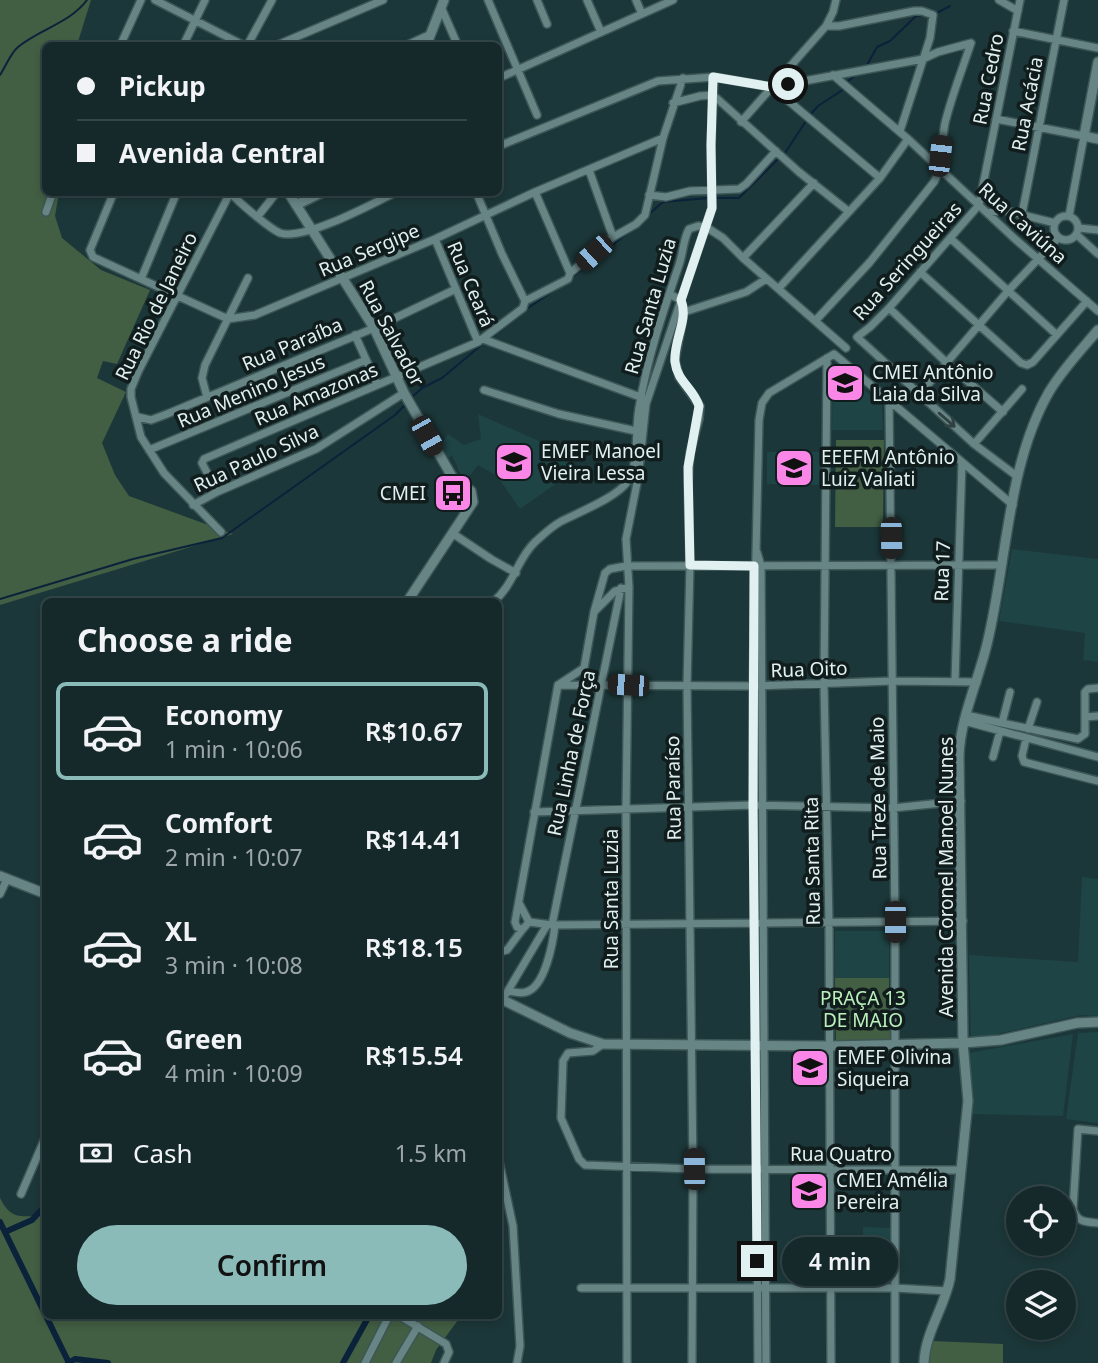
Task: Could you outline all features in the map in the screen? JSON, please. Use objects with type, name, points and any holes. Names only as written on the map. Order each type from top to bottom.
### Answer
[{"type":"street","points":[[122,42],[141,0]]},
{"type":"street","points":[[155,0],[238,42]]},
{"type":"street","points":[[185,42],[205,0]]},
{"type":"street","points":[[248,42],[272,0]]},
{"type":"street","points":[[284,42],[383,0]]},
{"type":"street","points":[[488,0],[537,115]]},
{"type":"street","points":[[537,0],[547,24]]},
{"type":"street","points":[[587,0],[601,32]]},
{"type":"street","points":[[636,0],[642,14]]},
{"type":"street","points":[[502,77],[673,0]]},
{"type":"street","points":[[741,122],[826,26],[834,12],[836,0]]},
{"type":"street","points":[[999,0],[1018,11]]},
{"type":"street","name":"Rua Cedro","points":[[979,205],[1020,0]]},
{"type":"street","name":"Rua Acácia","points":[[1022,214],[1064,0]]},
{"type":"street","points":[[427,42],[442,4]]},
{"type":"street","points":[[442,4],[456,42]]},
{"type":"street","points":[[826,26],[839,26],[914,11],[933,15],[923,59],[900,131]]},
{"type":"street","points":[[1013,31],[1098,48]]},
{"type":"street","points":[[414,42],[429,35]]},
{"type":"street","points":[[502,145],[658,81],[713,77],[788,84],[923,59],[971,43],[948,110],[942,137],[941,169],[901,225],[849,287],[816,320]]},
{"type":"street","points":[[1069,216],[1098,62]]},
{"type":"street","name":"Rua Caviúna","points":[[833,75],[908,138],[1098,311]]},
{"type":"street","points":[[498,598],[507,590],[527,551],[548,531],[600,501],[628,481],[633,469],[644,398],[706,227],[712,196],[713,77]]},
{"type":"street","points":[[647,210],[663,138],[683,78]]},
{"type":"street","points":[[774,84],[880,178]]},
{"type":"street","points":[[673,103],[712,95],[848,211]]},
{"type":"street","points":[[996,119],[1098,139]]},
{"type":"street","name":"Rua Sergipe","points":[[228,319],[255,315],[663,138]]},
{"type":"street","points":[[779,288],[880,178],[908,138]]},
{"type":"street","points":[[649,195],[666,197],[690,191],[712,196],[743,187],[776,151]]},
{"type":"street","points":[[589,170],[613,237]]},
{"type":"street","points":[[743,258],[814,183]]},
{"type":"street","points":[[535,192],[570,273]]},
{"type":"street","points":[[46,212],[52,196]]},
{"type":"street","points":[[112,196],[90,250],[93,257],[228,319]]},
{"type":"street","points":[[141,279],[175,196]]},
{"type":"street","name":"Rua Rio de Janeiro","points":[[221,532],[192,505],[164,473],[149,450],[141,437],[131,389],[228,196]]},
{"type":"street","points":[[234,196],[281,233],[312,231],[387,196]]},
{"type":"street","points":[[258,216],[274,196]]},
{"type":"street","name":"Rua Salvador","points":[[290,196],[374,328],[404,393],[453,479],[471,491],[474,498],[410,598]]},
{"type":"street","points":[[296,205],[315,196]]},
{"type":"street","points":[[478,196],[525,301]]},
{"type":"street","name":"Rua Amazonas","points":[[217,492],[202,463],[204,458],[483,341],[523,308],[525,301],[568,279],[570,273],[613,237],[642,219],[647,210],[666,197]]},
{"type":"street","name":"Rua Seringueiras","points":[[919,396],[857,337],[889,307],[979,205]]},
{"type":"street","points":[[988,213],[1003,210],[1055,223]]},
{"type":"street","points":[[1098,230],[1078,232],[1066,241],[1058,238],[1054,231],[1055,223],[1061,217],[1069,216],[1076,220],[1078,232],[1098,254]]},
{"type":"street","name":"Rua Santa Luzia","points":[[644,398],[659,321],[682,258],[687,233],[695,227],[706,227]]},
{"type":"street","points":[[706,227],[723,238],[846,348]]},
{"type":"street","points":[[950,238],[1057,335]]},
{"type":"street","points":[[1017,477],[919,396],[1008,291],[1058,238]]},
{"type":"street","name":"Rua Ceará","points":[[435,239],[456,289],[483,341]]},
{"type":"street","points":[[920,272],[1021,363],[1027,365],[1033,362],[1087,301]]},
{"type":"street","points":[[207,397],[202,372],[248,278]]},
{"type":"street","points":[[684,312],[746,292],[766,279]]},
{"type":"street","name":"Rua Paraíba","points":[[138,417],[150,420],[374,328],[456,289]]},
{"type":"street","points":[[669,294],[681,300]]},
{"type":"street","name":"Rua Paraíso","points":[[681,300],[684,312],[675,360],[679,377],[699,406],[688,467],[690,565],[687,685],[694,1169],[692,1363]]},
{"type":"street","points":[[889,307],[1003,412]]},
{"type":"street","name":"Avenida Coronel Manoel Nunes","points":[[924,1363],[926,1347],[947,1291],[968,1101],[963,1043],[960,747],[965,718],[990,630],[1017,477],[1027,438],[1048,393],[1098,330]]},
{"type":"street","points":[[355,335],[377,384]]},
{"type":"street","points":[[483,341],[644,398]]},
{"type":"street","points":[[757,805],[762,686],[755,548],[759,420],[762,403],[769,393],[831,356],[889,400],[1013,505]]},
{"type":"street","name":"Rua Santa Rita","points":[[831,356],[824,685],[829,923],[831,1363]]},
{"type":"street","name":"Rua Menino Jesus","points":[[149,450],[366,360]]},
{"type":"street","points":[[974,444],[1022,389]]},
{"type":"street","points":[[484,390],[559,414],[638,434]]},
{"type":"street","name":"Rua Paulo Silva","points":[[192,505],[316,449],[404,393]]},
{"type":"street","name":"Rua Treze de Maio","points":[[889,400],[895,922],[895,1363]]},
{"type":"street","name":"Rua Santa Luzia","points":[[627,1363],[628,685],[625,587],[626,539],[638,478],[638,434]]},
{"type":"street","name":"Rua 17","points":[[955,681],[962,462]]},
{"type":"street","points":[[452,533],[516,573]]},
{"type":"street","points":[[522,930],[516,927],[515,922],[558,685],[580,672],[585,665],[594,612],[605,573],[610,569],[626,566],[690,565],[1002,565]]},
{"type":"street","points":[[758,566],[753,686],[760,923],[762,1288],[766,1363]]},
{"type":"street","points":[[594,612],[615,591],[625,587]]},
{"type":"street","name":"Rua Linha de Força","points":[[503,996],[551,925],[601,684],[625,587]]},
{"type":"street","name":"Rua Oito","points":[[558,685],[762,686],[892,681],[977,682]]},
{"type":"street","points":[[965,718],[1001,727],[1028,729],[1078,739],[1085,734],[1085,692],[1098,688]]},
{"type":"street","points":[[993,757],[1010,692]]},
{"type":"street","points":[[1028,729],[1037,702]]},
{"type":"street","points":[[1085,717],[1098,716]]},
{"type":"street","points":[[1001,727],[1027,739],[1098,757]]},
{"type":"street","points":[[1027,739],[1022,756],[1024,762],[1098,781]]},
{"type":"street","points":[[534,812],[757,805],[893,808],[961,801]]},
{"type":"street","points":[[0,894],[3,877],[42,892]]},
{"type":"street","points":[[518,902],[530,922]]},
{"type":"street","points":[[530,922],[551,925],[627,925],[963,922]]},
{"type":"street","points":[[502,951],[507,950],[530,922]]},
{"type":"street","points":[[503,996],[528,992],[537,986],[547,958],[551,925]]},
{"type":"street","points":[[503,996],[570,1033],[603,1044],[830,1046],[963,1043],[1001,1040],[1077,1023],[1098,1022]]},
{"type":"street","name":"Rua Quatro","points":[[603,1044],[597,1050],[568,1054],[564,1058],[561,1118],[582,1162],[591,1166],[761,1170],[961,1170]]},
{"type":"street","points":[[1098,1131],[1078,1129],[1073,1209],[1077,1218],[1082,1221],[1098,1223]]},
{"type":"street","points":[[21,1194],[42,1145]]},
{"type":"street","points":[[502,1184],[513,1226],[520,1346],[517,1363]]},
{"type":"street","points":[[581,1288],[895,1288],[947,1291]]},
{"type":"street","points":[[758,1363],[762,1288]]},
{"type":"street","points":[[365,1363],[387,1319]]},
{"type":"street","points":[[405,1319],[446,1345],[449,1352],[444,1363]]},
{"type":"street","points":[[396,1363],[418,1326]]},
{"type":"shaded area","name":"CMEI Antônio Laia da Silva","points":[[833,363],[882,405],[883,430],[832,430]]},
{"type":"shaded area","name":"EMEF Manoel Vieira Lessa","points":[[478,414],[570,455],[574,460],[570,474],[520,509],[497,476],[478,465],[468,478],[460,473],[452,455],[449,458],[439,447],[448,434],[464,445],[481,439]]},
{"type":"shaded area","name":"EEEFM Antônio Luiz Valiati","points":[[767,452],[821,452],[821,485],[767,484]]},
{"type":"shaded area","points":[[1012,549],[1098,559],[1098,662],[1083,660],[1085,633],[999,621]]},
{"type":"shaded area","points":[[1082,877],[1098,879],[1098,1016],[1081,1015],[971,1040],[969,955],[1078,962]]},
{"type":"shaded area","points":[[835,931],[889,931],[889,978],[835,978]]},
{"type":"shaded area","points":[[1098,1032],[1098,1123],[1066,1119],[1078,1033]]},
{"type":"shaded area","points":[[1073,1034],[1063,1116],[972,1114],[969,1053]]},
{"type":"shaded area","points":[[863,1227],[891,1228],[889,1260],[863,1258]]},
{"type":"green space","points":[[0,0],[91,0],[78,42],[42,42],[42,196],[58,196],[55,216],[62,238],[101,270],[150,290],[117,364],[103,361],[97,378],[126,392],[102,443],[115,475],[129,496],[233,534],[0,605]]},
{"type":"green space","points":[[836,440],[884,440],[883,527],[835,527]]},
{"type":"green space","name":"PRAÇA 13 DE MAIO","points":[[835,978],[889,978],[890,1041],[836,1041]]},
{"type":"green space","points":[[0,1198],[13,1214],[42,1216],[42,1319],[459,1319],[436,1350],[431,1363],[0,1363]]},
{"type":"green space","points":[[933,1341],[1003,1344],[1003,1363],[927,1363]]},
{"type":"waterway","points":[[0,75],[18,47],[72,15],[87,0]]},
{"type":"waterway","points":[[935,14],[950,6]]},
{"type":"waterway","points":[[866,67],[877,47],[890,41],[916,16],[924,15]]},
{"type":"waterway","points":[[847,82],[856,75]]},
{"type":"waterway","points":[[810,115],[818,106],[844,89]]},
{"type":"waterway","points":[[785,153],[806,121]]},
{"type":"waterway","points":[[715,198],[739,198],[779,158]]},
{"type":"waterway","points":[[649,214],[663,202],[709,198]]},
{"type":"waterway","points":[[571,278],[629,232]]},
{"type":"waterway","points":[[525,310],[561,286]]},
{"type":"waterway","points":[[490,339],[515,318]]},
{"type":"waterway","points":[[412,397],[422,388],[442,378],[485,342]]},
{"type":"waterway","points":[[0,599],[133,559],[222,538],[404,406]]},
{"type":"waterway","points":[[5,1232],[32,1220],[42,1209]]},
{"type":"waterway","points":[[0,1222],[42,1308]]},
{"type":"waterway","points":[[47,1319],[69,1363]]},
{"type":"waterway","points":[[343,1363],[367,1319]]},
{"type":"waterway","points":[[68,1363],[75,1359],[108,1363]]},
{"type":"place","name":"CMEI Antônio Laia da Silva","points":[[845,383]]},
{"type":"place","name":"EMEF Manoel Vieira Lessa","points":[[514,462]]},
{"type":"place","name":"EEEFM Antônio Luiz Valiati","points":[[794,468]]},
{"type":"place","name":"CMEI","points":[[453,493]]},
{"type":"place","name":"EMEF Olivina Siqueira","points":[[810,1068]]},
{"type":"place","name":"CMEI Amélia Pereira","points":[[809,1191]]},
{"type":"route","points":[[757,1261],[754,566],[690,565],[688,467],[699,419],[699,406],[679,377],[675,360],[684,312],[681,300],[712,208],[713,77],[772,87],[777,82],[788,84]]}]
